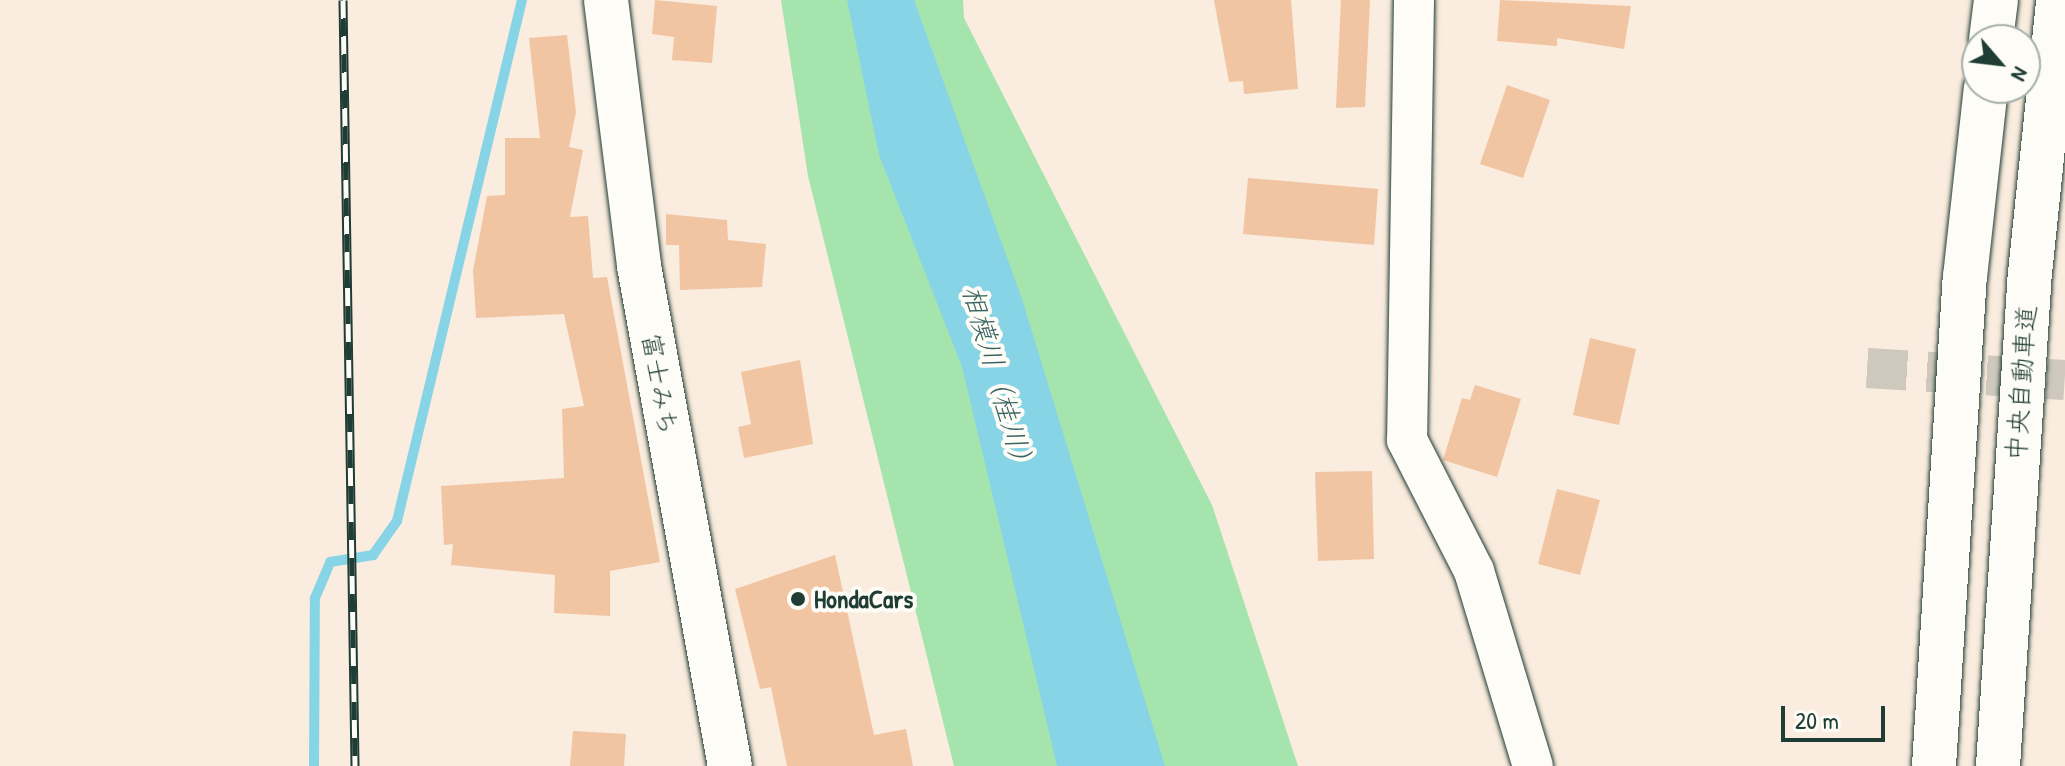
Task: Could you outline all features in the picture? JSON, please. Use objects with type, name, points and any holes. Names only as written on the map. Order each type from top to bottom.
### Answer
[{"type":"highway","name":"富士みち","points":[[606,0],[639,266],[730,766]]},
{"type":"highway","points":[[1993,24],[1996,0]]},
{"type":"highway","name":"中央自動車道","points":[[1998,766],[2025,329],[2058,0]]},
{"type":"highway","points":[[1934,766],[1965,277],[1984,104]]},
{"type":"street","points":[[1414,0],[1407,440],[1474,571],[1533,766]]},
{"type":"green space","points":[[781,0],[963,0],[964,18],[1212,505],[1298,766],[954,766],[808,176]]},
{"type":"water","name":"相模川（桂川）","points":[[847,0],[914,0],[1022,299],[1165,766],[1057,766],[962,367],[879,155]]},
{"type":"building","points":[[655,0],[717,6],[712,63],[672,60],[674,37],[652,34]]},
{"type":"building","points":[[1214,0],[1291,0],[1298,89],[1244,94],[1243,81],[1229,82]]},
{"type":"building","points":[[1341,0],[1370,0],[1365,107],[1336,108]]},
{"type":"building","points":[[1500,0],[1631,6],[1624,49],[1557,38],[1557,46],[1497,41]]},
{"type":"building","points":[[567,35],[576,112],[569,147],[583,150],[570,217],[588,216],[593,278],[607,277],[660,562],[610,571],[610,616],[554,613],[555,575],[451,565],[453,544],[444,545],[441,486],[564,478],[562,409],[584,406],[564,314],[476,318],[473,271],[487,196],[505,195],[505,138],[540,138],[529,38]]},
{"type":"building","points":[[1507,85],[1550,100],[1523,178],[1480,164]]},
{"type":"building","points":[[1248,178],[1378,189],[1374,245],[1243,234]]},
{"type":"building","points":[[666,214],[727,220],[728,240],[766,244],[762,287],[680,290],[679,245],[666,245]]},
{"type":"building","points":[[1590,338],[1636,349],[1619,425],[1573,415]]},
{"type":"building","points":[[800,360],[813,444],[744,458],[738,427],[751,424],[741,372]]},
{"type":"building","points":[[1475,385],[1521,399],[1497,477],[1443,460],[1462,398],[1470,400]]},
{"type":"building","points":[[1372,471],[1374,559],[1318,561],[1315,472]]},
{"type":"building","points":[[1557,489],[1600,500],[1580,575],[1538,564]]},
{"type":"building","points":[[835,555],[874,735],[906,729],[913,766],[787,766],[771,687],[760,689],[735,589]]},
{"type":"building","points":[[573,731],[626,734],[624,766],[570,766]]},
{"type":"waterway","points":[[314,766],[315,598],[330,562],[373,555],[397,521],[522,0]]},
{"type":"tunnel","points":[[1867,368],[2065,380]]},
{"type":"railway","points":[[343,0],[355,766]]},
{"type":"place","name":"HondaCars","points":[[798,599]]}]
